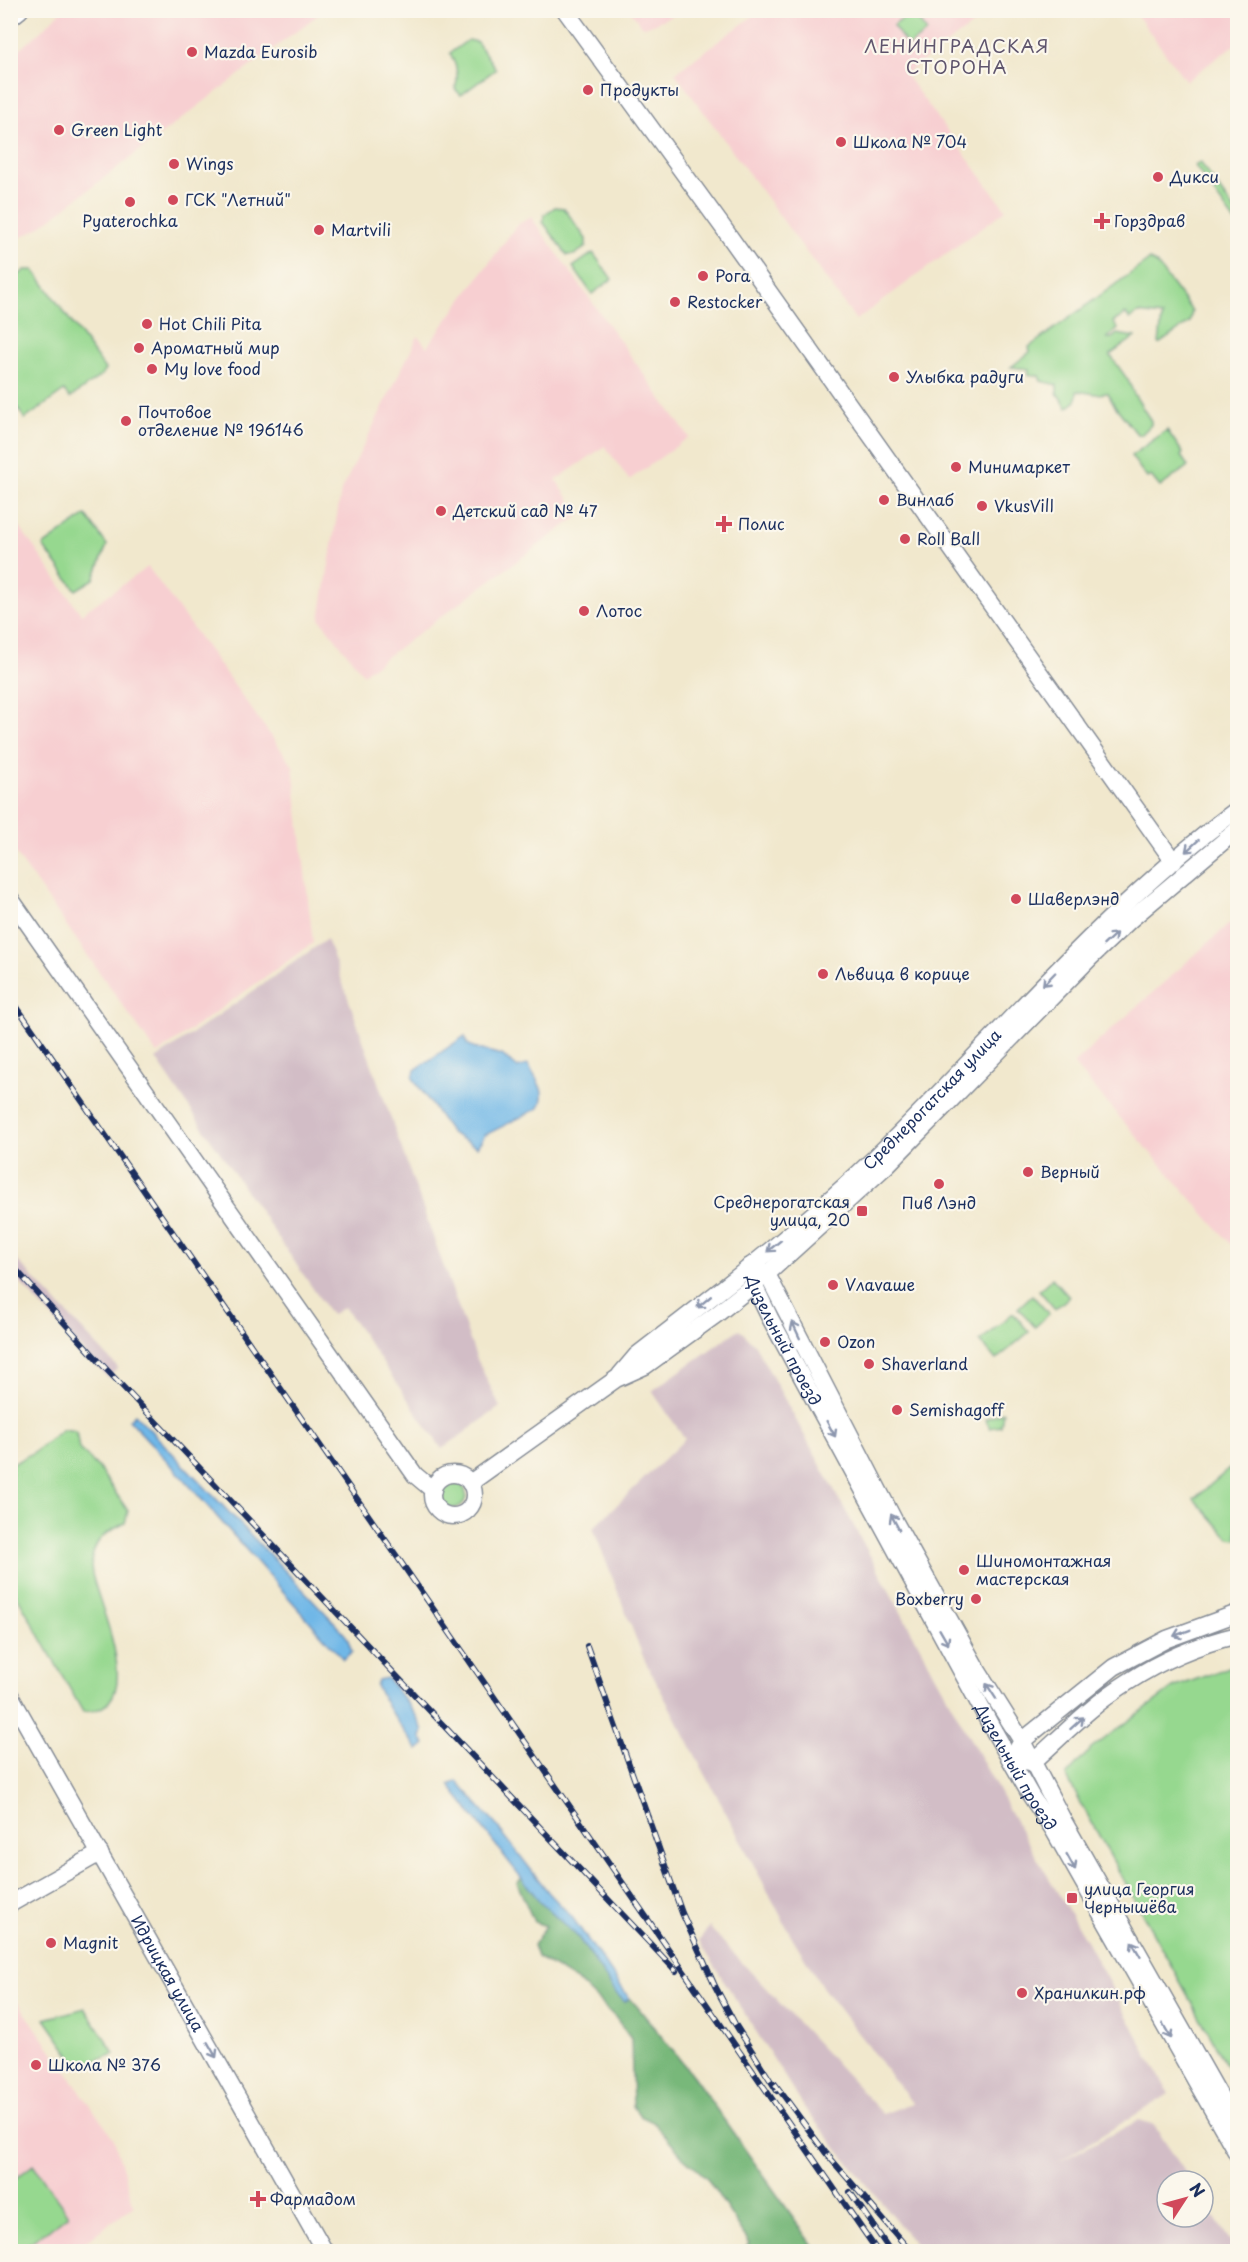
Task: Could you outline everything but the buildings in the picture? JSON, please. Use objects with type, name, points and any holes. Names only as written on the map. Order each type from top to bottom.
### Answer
[{"type":"street","points":[[10,18],[20,10]]},
{"type":"street","points":[[565,10],[729,236],[1174,862]]},
{"type":"street","name":"Среднерогатская улица","points":[[616,1379],[637,1355],[795,1229],[888,1146],[1080,947],[1203,835],[1238,809]]},
{"type":"street","name":"Среднерогатская улица","points":[[470,1483],[616,1379],[645,1366],[767,1274],[887,1165],[1114,935],[1238,829]]},
{"type":"street","points":[[10,898],[415,1475],[433,1490]]},
{"type":"street","name":"Дизельный проезд","points":[[750,1266],[767,1274],[896,1524],[978,1671],[1022,1741],[1064,1822],[1238,2128]]},
{"type":"street","name":"Дизельный проезд","points":[[750,1266],[754,1285],[884,1531],[1011,1760],[1053,1829],[1238,2155]]},
{"type":"street","points":[[449,1474],[461,1476],[470,1483],[474,1494],[473,1500],[467,1510],[456,1515],[445,1514],[433,1502],[433,1490],[439,1479],[449,1474]]},
{"type":"street","points":[[1238,1613],[1167,1639],[1114,1667],[1022,1741],[1011,1760],[1033,1762],[1093,1708],[1128,1682],[1156,1666],[1192,1650],[1238,1635]]},
{"type":"street","name":"Идрицкая улица","points":[[10,1695],[325,2252]]},
{"type":"street","points":[[10,1904],[100,1853]]},
{"type":"shaded area","points":[[61,11],[323,11],[37,229],[11,242],[11,56]]},
{"type":"shaded area","points":[[630,11],[683,11],[645,27]]},
{"type":"shaded area","name":"Школа № 704","points":[[760,11],[992,11],[905,74],[1006,210],[856,320],[675,73]]},
{"type":"shaded area","points":[[1134,11],[1237,11],[1237,43],[1186,81]]},
{"type":"shaded area","points":[[531,217],[689,437],[629,480],[605,446],[556,480],[580,515],[363,674],[320,619],[341,491],[418,336],[427,347],[517,225]]},
{"type":"shaded area","points":[[10,513],[81,614],[148,567],[293,766],[313,943],[157,1054],[11,847]]},
{"type":"shaded area","points":[[1237,917],[1237,1251],[1073,1064]]},
{"type":"shaded area","points":[[327,939],[476,1357],[500,1407],[442,1449],[344,1307],[331,1315],[156,1059]]},
{"type":"shaded area","points":[[11,1254],[118,1368],[108,1378],[11,1273]]},
{"type":"shaded area","points":[[739,1329],[755,1345],[1015,1821],[1087,1942],[1169,2094],[1057,2163],[1139,2120],[1153,2124],[1183,2169],[1155,2169],[1155,2229],[1215,2229],[1215,2218],[1237,2251],[921,2251],[805,2109],[699,1941],[709,1927],[883,2114],[912,2103],[823,1988],[792,1937],[644,1659],[593,1528],[685,1439],[652,1391]]},
{"type":"shaded area","name":"Школа № 376","points":[[10,1991],[114,2139],[134,2206],[72,2251],[11,2251]]},
{"type":"green space","points":[[912,12],[927,32],[908,46],[893,26]]},
{"type":"green space","points":[[468,40],[477,42],[496,69],[461,95],[455,89],[457,70],[450,53]]},
{"type":"green space","points":[[1200,162],[1237,214],[1237,225],[1195,166]]},
{"type":"green space","points":[[555,207],[564,208],[586,239],[586,247],[574,255],[567,255],[543,222],[544,215]]},
{"type":"green space","points":[[593,253],[612,279],[592,294],[573,267]]},
{"type":"green space","points":[[1149,260],[1156,263],[1192,311],[1190,322],[1159,344],[1162,316],[1138,313],[1130,319],[1126,314],[1113,322],[1118,329],[1107,338],[1112,338],[1117,334],[1135,337],[1110,355],[1128,380],[1151,421],[1151,425],[1141,435],[1137,434],[1115,406],[1108,393],[1077,391],[1076,401],[1067,408],[1057,393],[1057,385],[1041,381],[1039,376],[1028,375],[1029,369],[1011,367],[1030,352],[1029,347]]},
{"type":"green space","points":[[25,270],[34,270],[105,369],[103,374],[70,398],[64,391],[25,419],[13,402],[10,403],[11,281]]},
{"type":"green space","points":[[1167,430],[1183,453],[1181,456],[1188,466],[1160,487],[1151,476],[1147,478],[1131,456]]},
{"type":"green space","points":[[86,515],[107,545],[94,579],[76,590],[43,546]]},
{"type":"green space","points":[[1052,1278],[1069,1297],[1055,1309],[1039,1290]]},
{"type":"green space","points":[[1032,1295],[1049,1314],[1035,1327],[1018,1308]]},
{"type":"green space","points":[[1013,1313],[1029,1332],[996,1360],[980,1341]]},
{"type":"green space","points":[[1003,1412],[1001,1426],[990,1428],[985,1419]]},
{"type":"green space","points":[[63,1429],[76,1431],[79,1449],[98,1467],[128,1511],[125,1523],[109,1532],[98,1542],[91,1562],[92,1573],[115,1654],[117,1676],[114,1694],[103,1707],[83,1712],[11,1585],[11,1465],[36,1451]]},
{"type":"green space","points":[[1229,1469],[1237,1480],[1237,1539],[1229,1538],[1194,1499]]},
{"type":"green space","points":[[453,1482],[463,1485],[466,1495],[463,1505],[453,1508],[443,1505],[440,1495],[443,1485]]},
{"type":"green space","points":[[1237,1664],[1237,2084],[1066,1776],[1091,1749],[1173,1688]]},
{"type":"green space","points":[[522,1878],[541,1903],[578,1937],[616,1993],[625,2002],[629,1998],[636,2005],[693,2076],[817,2251],[741,2251],[750,2244],[707,2178],[684,2158],[653,2122],[640,2116],[633,2106],[631,2039],[616,2018],[580,1983],[537,1957],[533,1945],[546,1926],[534,1922],[517,1883]]},
{"type":"green space","points":[[85,2008],[115,2054],[78,2066],[45,2019]]},
{"type":"green space","points":[[33,2165],[69,2215],[18,2251],[11,2251],[11,2182]]},
{"type":"water","points":[[465,1036],[467,1044],[502,1055],[518,1068],[528,1064],[542,1091],[539,1108],[485,1135],[477,1147],[451,1133],[413,1078],[415,1070]]},
{"type":"water","points":[[135,1414],[337,1625],[347,1637],[352,1652],[343,1659],[129,1420]]},
{"type":"water","points":[[387,1678],[415,1714],[423,1731],[421,1737],[425,1744],[418,1750],[390,1711],[376,1686],[378,1680]]},
{"type":"water","points":[[457,1781],[497,1826],[549,1893],[572,1917],[629,1998],[625,2002],[616,1993],[578,1937],[541,1903],[449,1785]]},
{"type":"railway","points":[[10,997],[878,2252]]},
{"type":"railway","points":[[10,1263],[107,1370],[676,1971]]},
{"type":"railway","points":[[587,1646],[682,1913],[735,2024],[777,2091]]},
{"type":"railway","points":[[775,2084],[825,2152],[911,2252]]},
{"type":"railway","points":[[850,2192],[891,2252]]},
{"type":"place","name":"Mazda Eurosib","points":[[192,52]]},
{"type":"place","name":"Продукты","points":[[588,90]]},
{"type":"place","name":"Green Light","points":[[59,130]]},
{"type":"place","name":"Школа № 704","points":[[841,142]]},
{"type":"place","name":"Wings","points":[[174,164]]},
{"type":"place","name":"Дикси","points":[[1158,177]]},
{"type":"place","name":"ГСК \"Летний\"","points":[[173,200]]},
{"type":"place","name":"Pyaterochka","points":[[130,202]]},
{"type":"place","name":"Горздрав","points":[[1102,221]]},
{"type":"place","name":"Martvili","points":[[319,230]]},
{"type":"place","name":"Рога","points":[[703,276]]},
{"type":"place","name":"Restocker","points":[[675,302]]},
{"type":"place","name":"Hot Chili Pita","points":[[147,324]]},
{"type":"place","name":"Ароматный мир","points":[[139,348]]},
{"type":"place","name":"My love food","points":[[152,369]]},
{"type":"place","name":"Улыбка радуги","points":[[894,377]]},
{"type":"place","name":"Почтовое отделение № 196146","points":[[126,421]]},
{"type":"place","name":"Минимаркет","points":[[956,467]]},
{"type":"place","name":"Винлаб","points":[[884,500]]},
{"type":"place","name":"VkusVill","points":[[982,506]]},
{"type":"place","name":"Детский сад № 47","points":[[441,511]]},
{"type":"place","name":"Полис","points":[[724,524]]},
{"type":"place","name":"Roll Ball","points":[[905,539]]},
{"type":"place","name":"Лотос","points":[[584,611]]},
{"type":"place","name":"Шаверлэнд","points":[[1016,899]]},
{"type":"place","name":"Львица в корице","points":[[823,974]]},
{"type":"place","name":"Верный","points":[[1028,1172]]},
{"type":"place","name":"Пив Лэнд","points":[[939,1184]]},
{"type":"place","name":"Среднерогатская улица, 20","points":[[862,1211]]},
{"type":"place","name":"Vлаvаше","points":[[833,1285]]},
{"type":"place","name":"Ozon","points":[[825,1342]]},
{"type":"place","name":"Shaverland","points":[[869,1364]]},
{"type":"place","name":"Semishagoff","points":[[897,1410]]},
{"type":"place","name":"Шиномонтажная мастерская","points":[[964,1570]]},
{"type":"place","name":"Boxberry","points":[[976,1599]]},
{"type":"place","name":"улица Георгия Чернышёва","points":[[1072,1898]]},
{"type":"place","name":"Magnit","points":[[51,1943]]},
{"type":"place","name":"Хранилкин.рф","points":[[1022,1993]]},
{"type":"place","name":"Школа № 376","points":[[36,2065]]},
{"type":"place","name":"Фармадом","points":[[258,2199]]},
{"type":"district","name":"ЛЕНИНГРАДСКАЯ СТОРОНА","points":[[957,57]]}]
